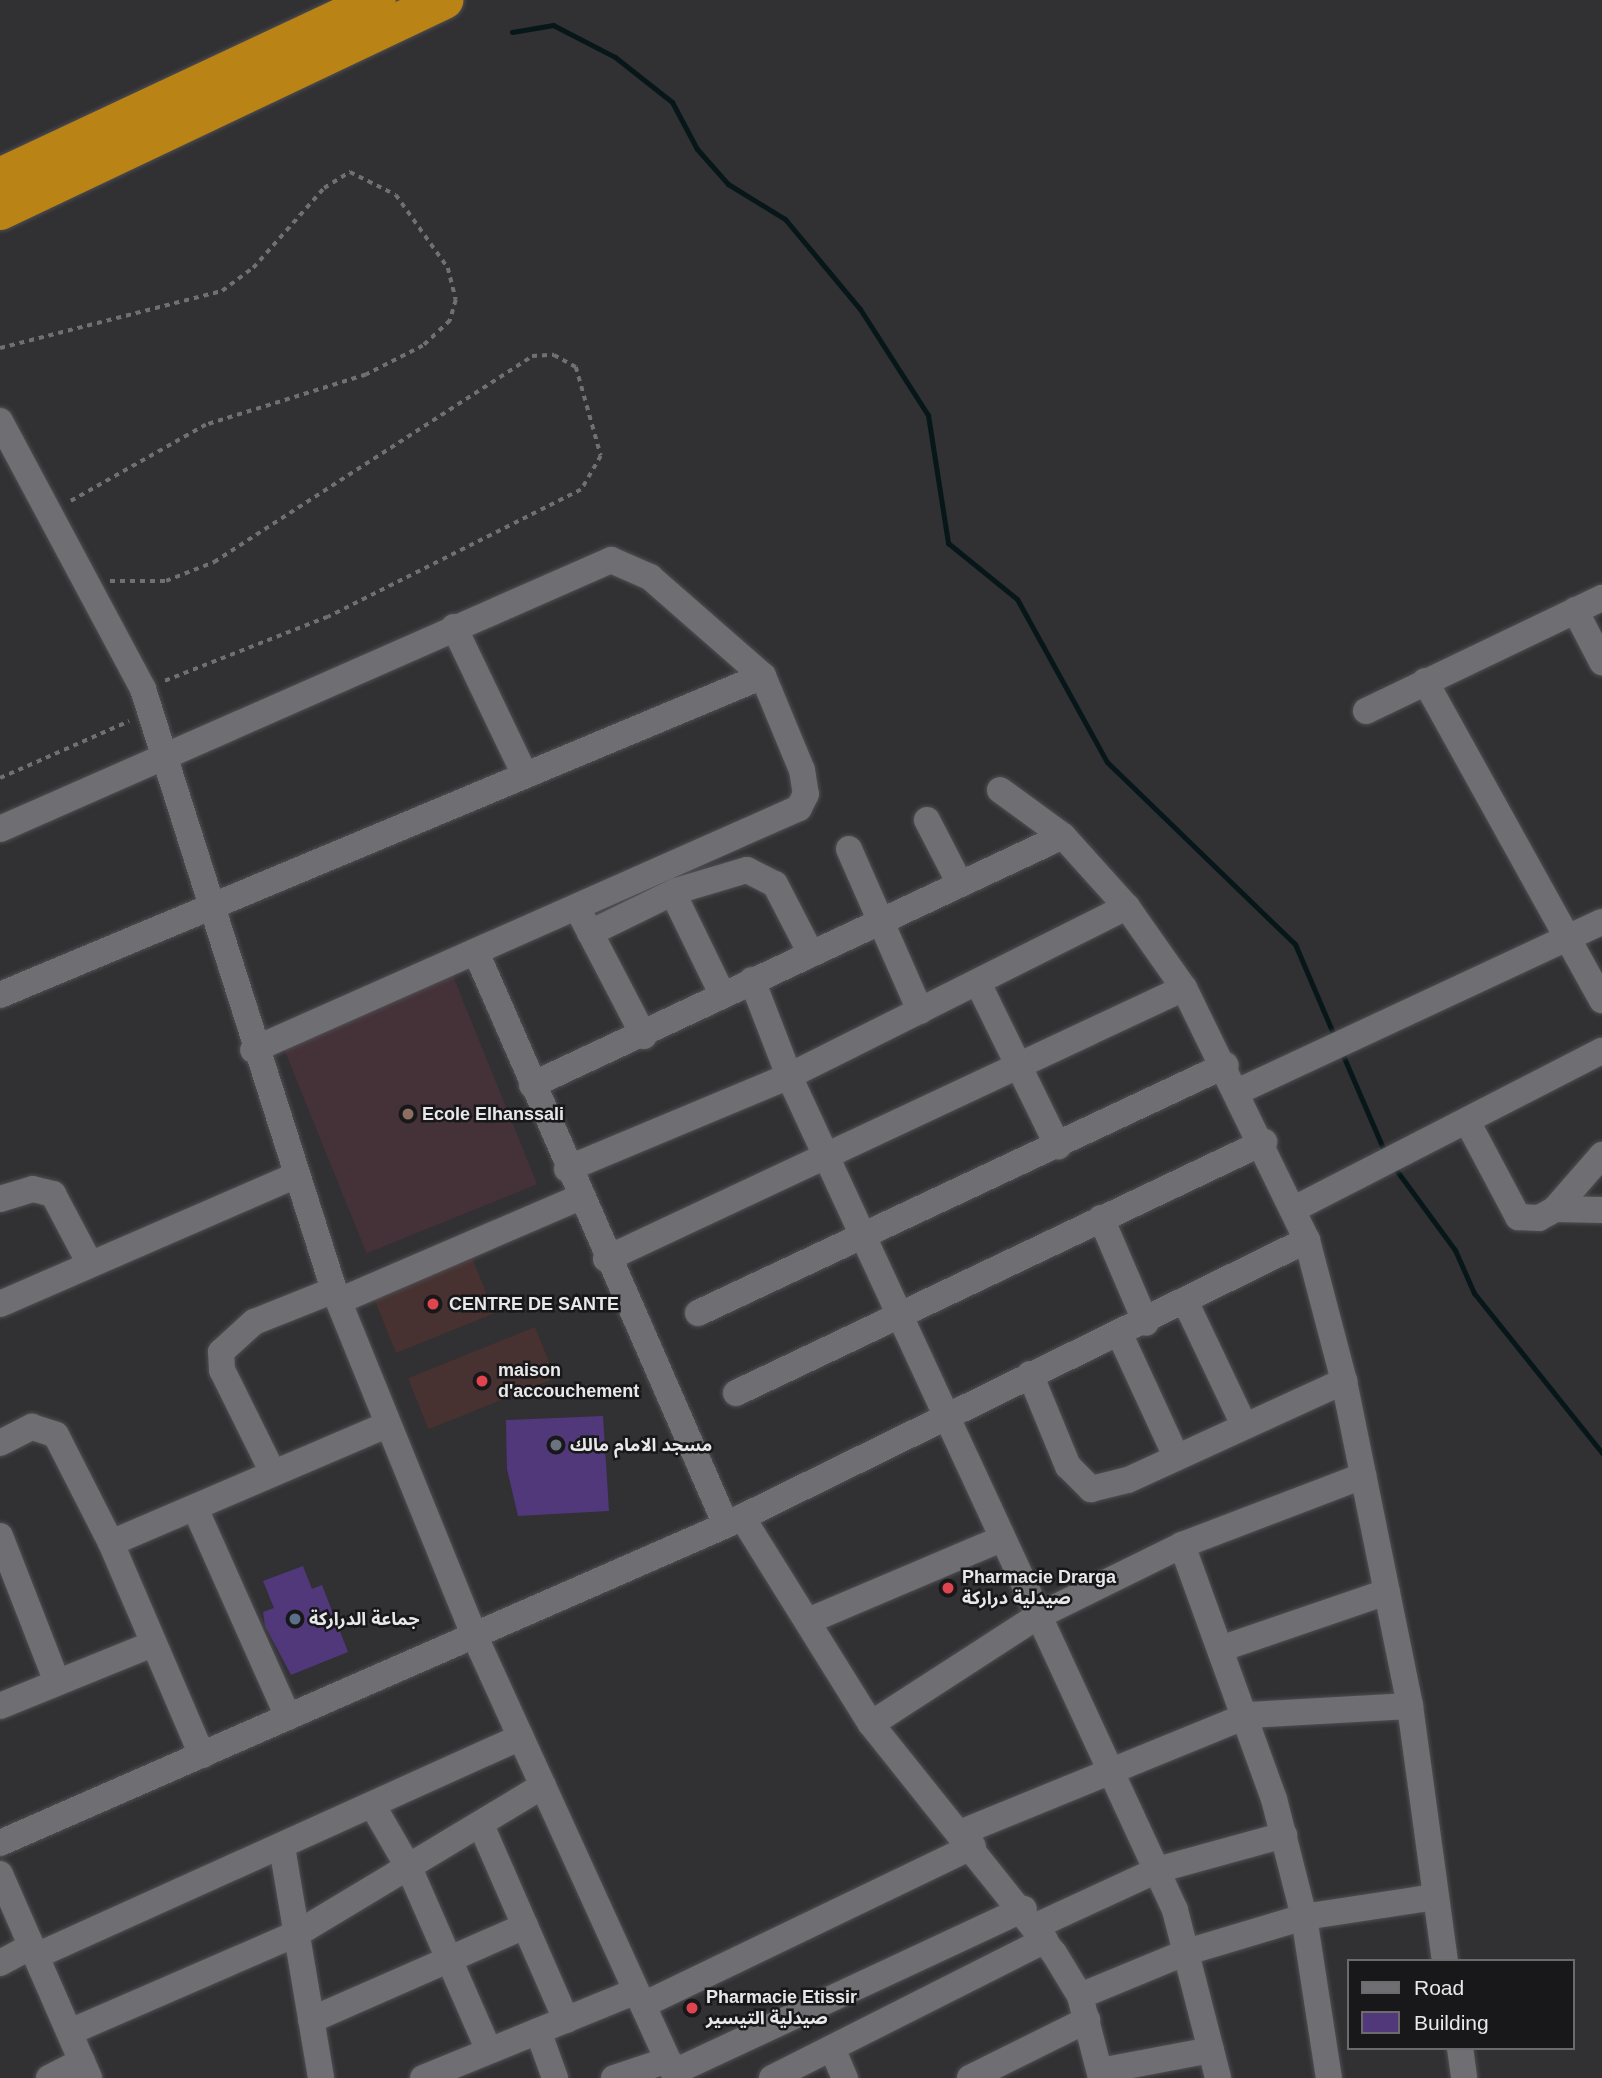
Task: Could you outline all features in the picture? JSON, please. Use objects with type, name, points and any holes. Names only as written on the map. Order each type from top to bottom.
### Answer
[{"type":"highway","points":[[0,177],[377,0]]},
{"type":"highway","points":[[0,211],[444,0]]},
{"type":"street","points":[[0,421],[90,580],[147,700],[167,756],[253,1049],[336,1296],[386,1425],[476,1639],[673,2070]]},
{"type":"street","points":[[0,829],[583,569],[623,561],[762,676],[802,769],[804,802],[789,815],[253,1049]]},
{"type":"street","points":[[1366,710],[1602,598]]},
{"type":"street","points":[[1575,610],[1602,662]]},
{"type":"street","points":[[454,627],[525,775]]},
{"type":"street","points":[[0,995],[762,676]]},
{"type":"street","points":[[1425,681],[1602,1000]]},
{"type":"street","points":[[999,790],[1063,836],[1127,907],[1184,988],[1264,1142],[1307,1240],[1343,1381],[1409,1706],[1445,1959]]},
{"type":"street","points":[[927,820],[960,884]]},
{"type":"street","points":[[532,1085],[643,1036],[810,950],[883,921],[1063,836]]},
{"type":"street","points":[[849,849],[883,921],[920,1011]]},
{"type":"street","points":[[590,933],[716,875],[762,874],[775,884],[810,950]]},
{"type":"street","points":[[673,893],[722,994]]},
{"type":"street","points":[[567,1169],[789,1076],[1127,907]]},
{"type":"street","points":[[577,908],[643,1036]]},
{"type":"street","points":[[1239,1091],[1602,922]]},
{"type":"street","points":[[476,952],[606,1259],[734,1521],[808,1621],[872,1724],[968,1839],[1035,1925],[1084,2008],[1101,2074],[1211,2050]]},
{"type":"street","points":[[752,980],[789,1076],[947,1412],[1001,1539],[1157,1870],[1187,1952],[1218,2078]]},
{"type":"street","points":[[978,983],[1058,1146]]},
{"type":"street","points":[[606,1259],[1184,988]]},
{"type":"street","points":[[1294,1209],[1336,1192],[1602,1051]]},
{"type":"street","points":[[698,1313],[1226,1065]]},
{"type":"street","points":[[1466,1121],[1518,1217],[1539,1218],[1555,1209],[1602,1154]]},
{"type":"street","points":[[736,1392],[898,1311],[1264,1142]]},
{"type":"street","points":[[0,1304],[295,1176]]},
{"type":"street","points":[[0,1199],[33,1189],[53,1194],[90,1264]]},
{"type":"street","points":[[273,1473],[222,1370],[221,1352],[254,1322],[336,1296],[580,1197]]},
{"type":"street","points":[[1555,1209],[1602,1210]]},
{"type":"street","points":[[1101,1218],[1146,1323]]},
{"type":"street","points":[[0,1843],[288,1717],[476,1639],[734,1521],[947,1412],[1146,1323],[1307,1240]]},
{"type":"street","points":[[1186,1303],[1244,1425]]},
{"type":"street","points":[[1120,1335],[1176,1456]]},
{"type":"street","points":[[1030,1374],[1068,1466],[1084,1486],[1102,1489],[1343,1381]]},
{"type":"street","points":[[111,1543],[386,1425]]},
{"type":"street","points":[[0,1443],[32,1427],[51,1429],[111,1543],[202,1755]]},
{"type":"street","points":[[872,1724],[1038,1616],[1182,1545],[1363,1476]]},
{"type":"street","points":[[195,1508],[288,1717]]},
{"type":"street","points":[[808,1621],[1001,1539]]},
{"type":"street","points":[[1182,1545],[1248,1715],[1284,1835],[1304,1917],[1329,2078]]},
{"type":"street","points":[[3,1550],[57,1682]]},
{"type":"street","points":[[1223,1648],[1387,1592]]},
{"type":"street","points":[[0,1706],[153,1644]]},
{"type":"street","points":[[423,2078],[566,2020],[640,1998],[1110,1771],[1248,1715],[1409,1706]]},
{"type":"street","points":[[0,1963],[282,1847],[521,1737]]},
{"type":"street","points":[[70,2032],[298,1933],[410,1870],[543,1786]]},
{"type":"street","points":[[373,1806],[410,1870],[489,2051]]},
{"type":"street","points":[[481,1825],[566,2020]]},
{"type":"street","points":[[614,2078],[673,2070],[1035,1925],[1157,1870],[1284,1835]]},
{"type":"street","points":[[282,1847],[321,2078]]},
{"type":"street","points":[[0,1874],[86,2070],[49,2078]]},
{"type":"street","points":[[970,2078],[1084,2008],[1187,1952],[1304,1917],[1434,1897]]},
{"type":"street","points":[[772,2078],[832,2048],[1035,1925]]},
{"type":"street","points":[[312,2020],[525,1926]]},
{"type":"street","points":[[538,2032],[555,2078]]},
{"type":"street","points":[[832,2048],[845,2078]]},
{"type":"street","points":[[1460,2050],[1465,2078]]},
{"type":"path","points":[[0,348],[222,291],[253,268],[324,188],[350,172],[396,195],[425,229],[455,287],[450,321],[422,346],[366,375],[206,425],[52,510]]},
{"type":"path","points":[[0,778],[147,700],[581,490],[601,456],[583,380],[568,359],[532,356],[214,562],[151,584],[90,580]]},
{"type":"shaded area","name":"Ecole Elhanssali","points":[[451,971],[537,1184],[367,1253],[280,1040]]},
{"type":"shaded area","name":"CENTRE DE SANTE","points":[[470,1253],[494,1313],[396,1353],[372,1293]]},
{"type":"shaded area","name":"maison d'accouchement","points":[[535,1327],[556,1378],[429,1429],[408,1378]]},
{"type":"building","name":"مسجد الامام مالك","points":[[603,1416],[609,1511],[518,1516],[507,1469],[506,1420]]},
{"type":"building","name":"جماعة الدراركة","points":[[303,1566],[312,1589],[322,1585],[348,1652],[291,1675],[265,1626],[263,1612],[274,1608],[263,1581]]},
{"type":"waterway","points":[[512,32],[553,25],[615,57],[672,102],[697,149],[728,184],[785,219],[860,309],[928,415],[948,543],[1017,599],[1107,762],[1295,944],[1335,1038]]},
{"type":"waterway","points":[[1342,1053],[1385,1153]]},
{"type":"waterway","points":[[1394,1167],[1455,1250],[1474,1293],[1602,1453]]},
{"type":"place","name":"Ecole Elhanssali","points":[[408,1114]]},
{"type":"place","name":"CENTRE DE SANTE","points":[[433,1304]]},
{"type":"place","name":"maison d'accouchement","points":[[482,1381]]},
{"type":"place","name":"مسجد الامام مالك","points":[[556,1445]]},
{"type":"place","name":"Pharmacie Drarga صيدلية دراركة","points":[[948,1588]]},
{"type":"place","name":"جماعة الدراركة","points":[[295,1619]]},
{"type":"place","name":"Pharmacie Etissir صيدلية التيسير","points":[[692,2008]]}]
